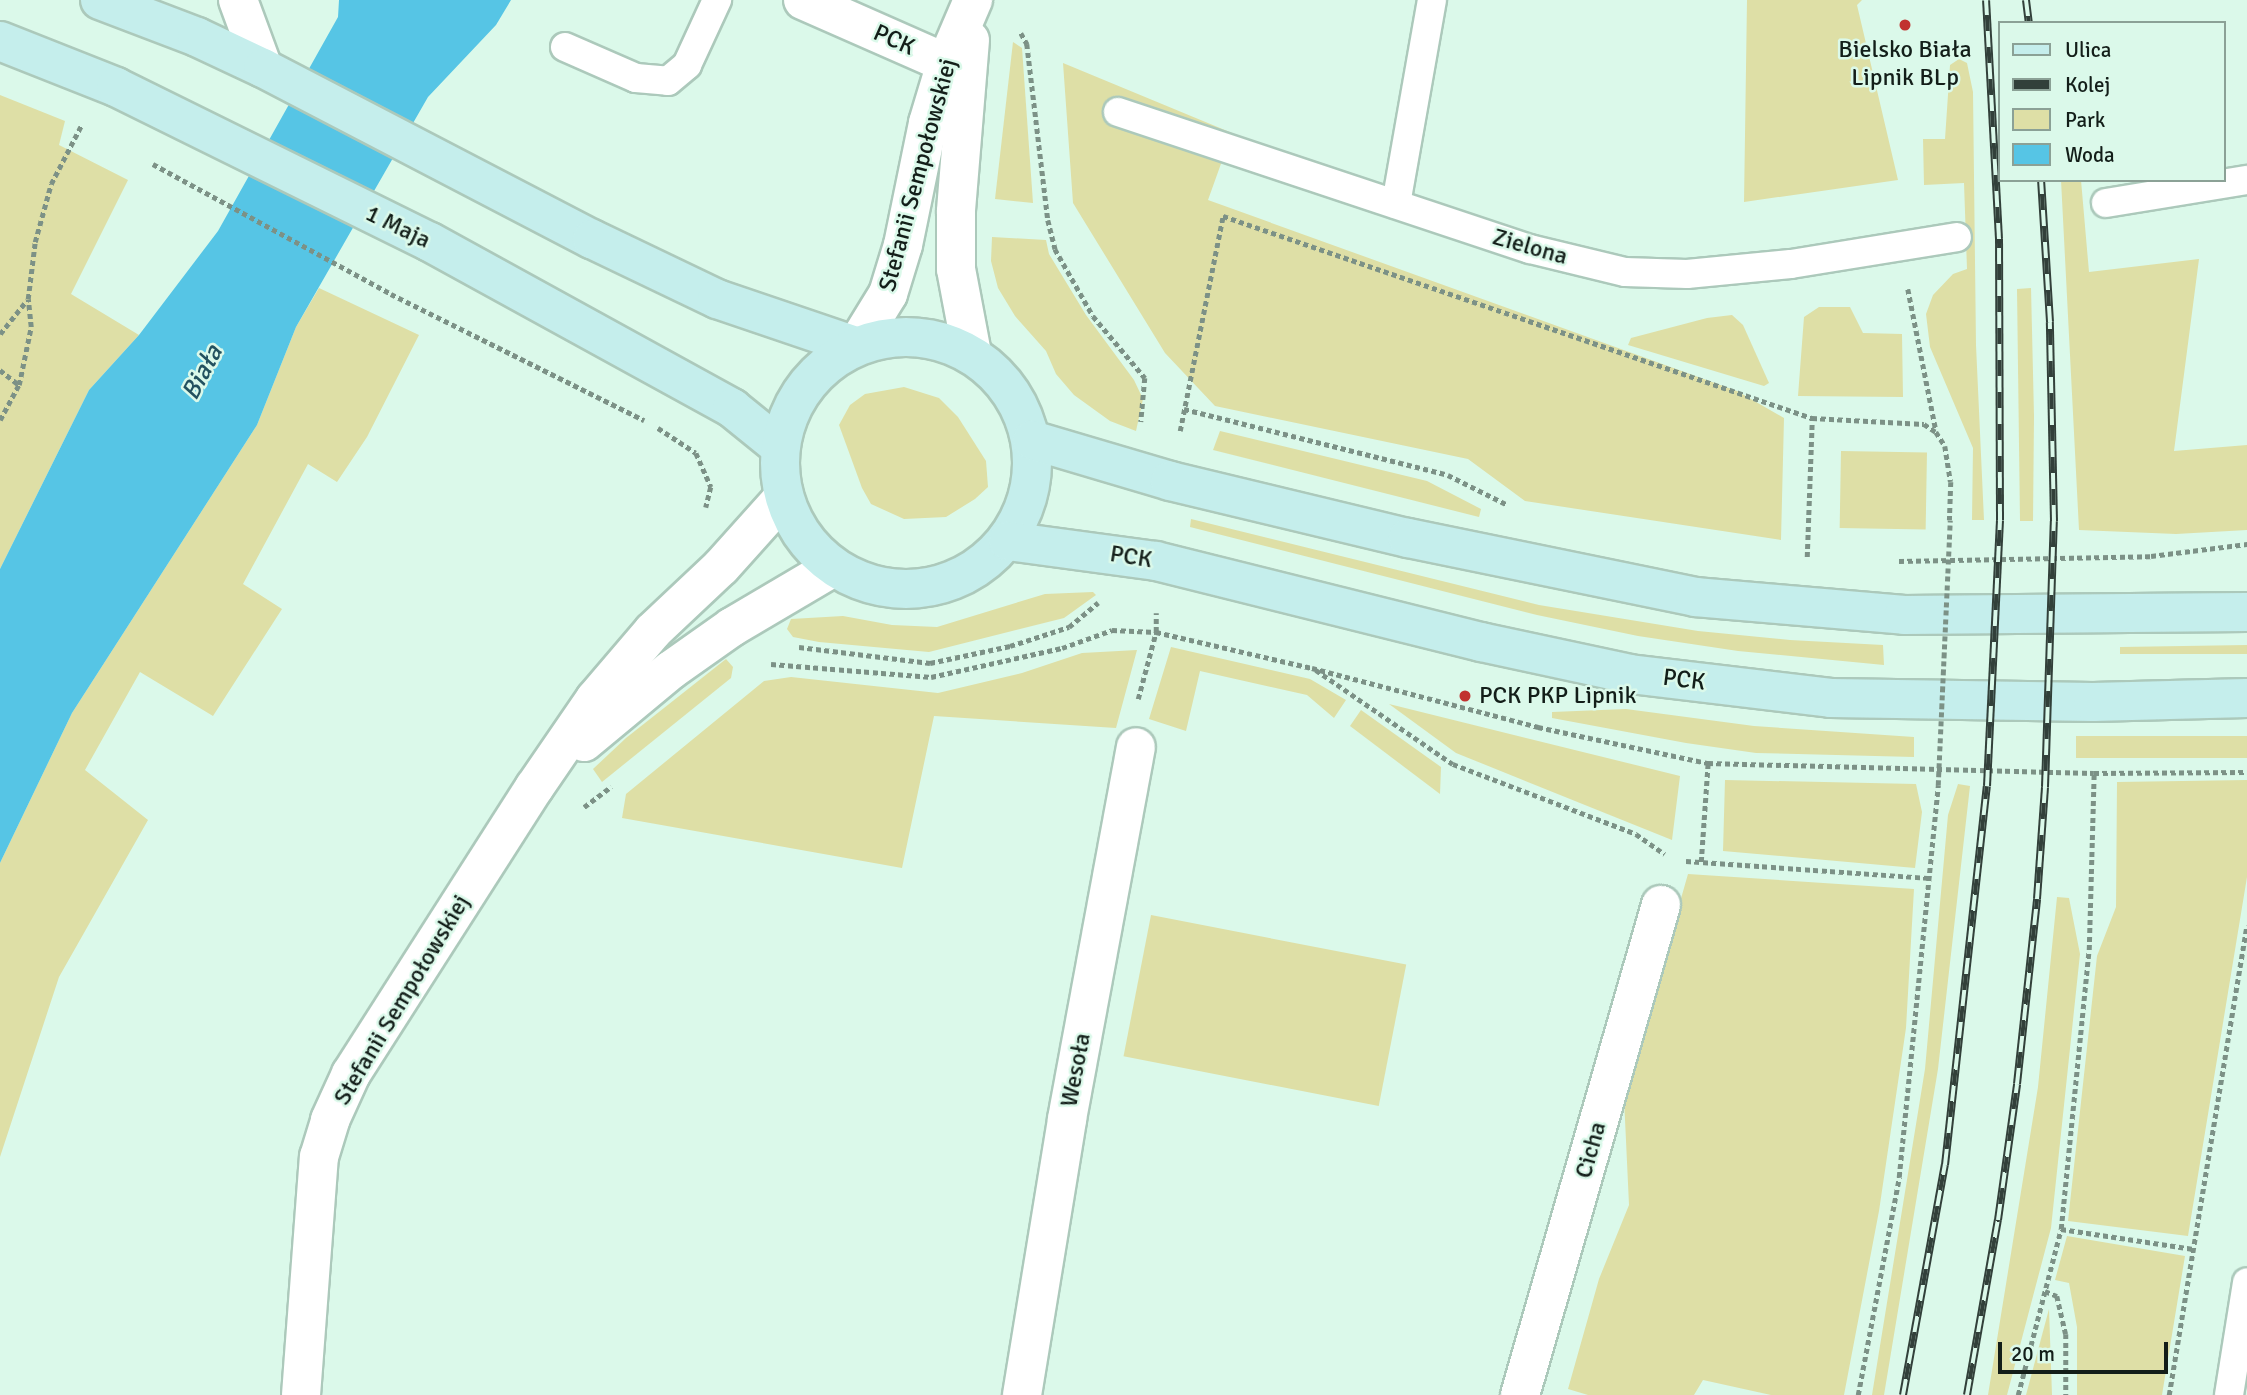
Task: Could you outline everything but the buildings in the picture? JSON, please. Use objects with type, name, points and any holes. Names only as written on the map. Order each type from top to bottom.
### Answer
[{"type":"street","points":[[100,0],[185,32],[263,68],[593,239],[718,299],[856,346]]},
{"type":"street","points":[[238,0],[263,68]]},
{"type":"street","name":"PCK","points":[[803,0],[946,64]]},
{"type":"street","name":"Stefanii Sempołowskiej","points":[[856,346],[892,282],[912,208],[928,123],[946,64],[973,0],[956,212],[956,269],[972,354]]},
{"type":"street","name":"1 Maja","points":[[0,40],[116,87],[430,242],[732,408],[779,446]]},
{"type":"street","points":[[885,338],[930,338],[972,354],[999,376],[1020,406],[1032,440],[1031,492],[1008,541],[972,573],[926,590],[877,588],[832,568],[802,537],[783,498],[779,446],[796,398],[830,361],[856,346],[885,338]]},
{"type":"street","points":[[1032,440],[1170,481],[1435,544],[1695,597],[1903,615],[2247,612]]},
{"type":"street","name":"Stefanii Sempołowskiej","points":[[301,1395],[319,1157],[330,1120],[351,1074],[534,788],[595,699],[637,650],[721,567],[783,498]]},
{"type":"street","name":"PCK","points":[[1008,541],[1157,561],[1481,642],[1630,674],[1831,698],[2093,702],[2247,698]]},
{"type":"street","name":"Stefanii Sempołowskiej","points":[[534,788],[611,717],[671,670],[732,627],[832,568]]},
{"type":"street","name":"Wesoła","points":[[1022,1395],[1067,1119],[1136,747]]},
{"type":"street","name":"Cicha","points":[[1520,1395],[1661,905]]},
{"type":"lane","points":[[565,47],[636,78],[668,81],[687,65],[717,0]]},
{"type":"lane","points":[[1396,204],[1432,0]]},
{"type":"lane","name":"Zielona","points":[[1118,112],[1530,249],[1625,272],[1687,274],[1752,268],[1957,237]]},
{"type":"lane","points":[[2106,203],[2247,180]]},
{"type":"lane","points":[[2229,1395],[2243,1321],[2247,1282]]},
{"type":"path","points":[[0,420],[19,385],[31,327],[28,299],[35,242],[51,184],[83,122]]},
{"type":"path","points":[[174,177],[391,294],[656,426],[696,453],[711,487],[705,510]]},
{"type":"path","points":[[1170,481],[1223,216],[1812,418],[1924,424],[1937,432]]},
{"type":"path","points":[[1858,1395],[1899,1177],[1938,785],[1950,520],[1951,482],[1945,446],[1937,432],[1899,247]]},
{"type":"path","points":[[0,334],[28,299]]},
{"type":"path","points":[[0,370],[19,385]]},
{"type":"path","points":[[1184,409],[1447,475],[1510,506]]},
{"type":"path","points":[[1807,562],[1812,418]]},
{"type":"path","points":[[1889,562],[2151,556],[2247,544]]},
{"type":"path","points":[[1136,747],[1132,720],[1156,632],[1157,561]]},
{"type":"path","points":[[762,663],[931,677],[1062,648],[1112,630],[1156,632],[1312,668],[1538,727],[1708,763],[2094,773],[2247,772]]},
{"type":"path","points":[[1312,668],[1453,764],[1636,834],[1672,860]]},
{"type":"path","points":[[1701,862],[1708,763]]},
{"type":"path","points":[[2018,1395],[2061,1229],[2089,950],[2094,773]]},
{"type":"path","points":[[578,812],[616,782]]},
{"type":"path","points":[[1682,860],[1927,878]]},
{"type":"path","points":[[2169,1395],[2247,925]]},
{"type":"path","points":[[2061,1229],[2193,1249]]},
{"type":"path","points":[[2045,1291],[2057,1296],[2066,1334],[2066,1395]]},
{"type":"green space","points":[[1747,0],[1862,0],[1857,5],[1898,180],[1744,202]]},
{"type":"green space","points":[[1013,42],[1022,48],[1033,203],[995,199]]},
{"type":"green space","points":[[1959,59],[1967,63],[1973,92],[1976,345],[1984,520],[1972,520],[1973,448],[1930,347],[1926,314],[1933,295],[1953,274],[1967,269],[1964,183],[1924,185],[1923,139],[1945,139],[1950,65]]},
{"type":"green space","points":[[1063,63],[1232,133],[1208,200],[1737,391],[1784,418],[1781,540],[1525,501],[1468,459],[1215,406],[1165,353],[1073,203]]},
{"type":"green space","points":[[0,95],[65,121],[59,145],[128,180],[71,294],[139,335],[89,390],[0,569]]},
{"type":"green space","points":[[2061,182],[2081,182],[2089,272],[2199,259],[2174,451],[2247,445],[2247,530],[2176,534],[2079,530]]},
{"type":"green space","points":[[992,237],[1046,240],[1049,254],[1086,315],[1134,380],[1143,399],[1136,431],[1110,421],[1074,395],[1056,374],[1046,351],[1015,316],[998,288],[991,261]]},
{"type":"green space","points":[[319,288],[419,335],[367,437],[337,482],[308,464],[243,584],[282,609],[213,716],[140,672],[85,770],[148,820],[59,977],[0,1157],[0,863],[72,713],[257,425],[296,327]]},
{"type":"green space","points":[[2031,288],[2033,521],[2020,521],[2017,289]]},
{"type":"green space","points":[[1819,307],[1850,307],[1863,333],[1902,334],[1903,397],[1798,396],[1804,317]]},
{"type":"green space","points":[[1732,315],[1743,325],[1769,383],[1764,386],[1628,345],[1631,338],[1707,318]]},
{"type":"green space","points":[[904,387],[939,398],[958,417],[986,461],[988,487],[975,499],[946,517],[904,519],[871,504],[862,488],[839,425],[850,405],[865,394]]},
{"type":"green space","points":[[1220,431],[1427,481],[1481,509],[1479,517],[1213,450]]},
{"type":"green space","points":[[1841,451],[1927,453],[1926,529],[1840,528]]},
{"type":"green space","points":[[1191,519],[1539,605],[1698,631],[1883,645],[1884,665],[1738,651],[1638,636],[1537,615],[1190,527]]},
{"type":"green space","points":[[1093,592],[1096,595],[1064,618],[929,652],[819,642],[793,637],[787,629],[791,619],[843,616],[892,625],[937,627],[1045,594]]},
{"type":"green space","points":[[2247,645],[2247,654],[2120,654],[2120,647]]},
{"type":"green space","points":[[1171,647],[1310,679],[1346,700],[1334,718],[1307,695],[1200,671],[1186,731],[1149,719]]},
{"type":"green space","points":[[1137,650],[1116,728],[934,716],[902,868],[622,818],[626,794],[764,681],[791,677],[938,693],[1022,673],[1082,653]]},
{"type":"green space","points":[[726,659],[733,667],[731,678],[602,782],[593,769],[626,738]]},
{"type":"green space","points":[[1389,704],[1680,776],[1672,840],[1456,753]]},
{"type":"green space","points":[[1626,709],[1754,726],[1914,737],[1914,757],[1756,753],[1552,718],[1552,712]]},
{"type":"green space","points":[[1361,710],[1441,767],[1440,794],[1350,726]]},
{"type":"green space","points":[[2076,736],[2247,736],[2247,758],[2076,758]]},
{"type":"green space","points":[[1725,780],[1916,784],[1922,812],[1915,868],[1723,851]]},
{"type":"green space","points":[[2247,780],[2247,877],[2188,1236],[2068,1221],[2097,956],[2116,907],[2117,782]]},
{"type":"green space","points":[[1958,784],[1970,786],[1938,1069],[1884,1395],[1872,1395],[1925,1069],[1948,815]]},
{"type":"green space","points":[[1688,874],[1914,889],[1906,1028],[1879,1211],[1844,1395],[1771,1395],[1703,1380],[1694,1395],[1588,1395],[1568,1389],[1599,1279],[1629,1205],[1624,1098]]},
{"type":"green space","points":[[2057,897],[2069,898],[2080,954],[2051,1228],[2007,1395],[1988,1395],[2038,1087]]},
{"type":"green space","points":[[1151,915],[1406,965],[1379,1106],[1124,1056]]},
{"type":"green space","points":[[2067,1236],[2185,1256],[2162,1395],[2077,1395],[2077,1327],[2069,1283],[2055,1280]]},
{"type":"green space","points":[[2049,1309],[2052,1395],[2026,1395]]},
{"type":"water","name":"Biała","points":[[339,0],[511,0],[496,25],[428,97],[296,327],[257,425],[72,713],[0,863],[0,569],[89,390],[139,335],[218,231],[338,17]]},
{"type":"railway","points":[[1903,1395],[1945,1165],[1987,786],[2000,520],[1999,239],[1986,0]]},
{"type":"railway","points":[[2026,0],[2029,21]]},
{"type":"railway","points":[[1967,1395],[1998,1220],[2017,1084],[2037,899],[2045,787],[2054,521],[2050,322],[2041,182]]},
{"type":"place","name":"Bielsko Biała Lipnik BLp","points":[[1905,25]]},
{"type":"place","name":"PCK PKP Lipnik","points":[[1465,696]]}]
